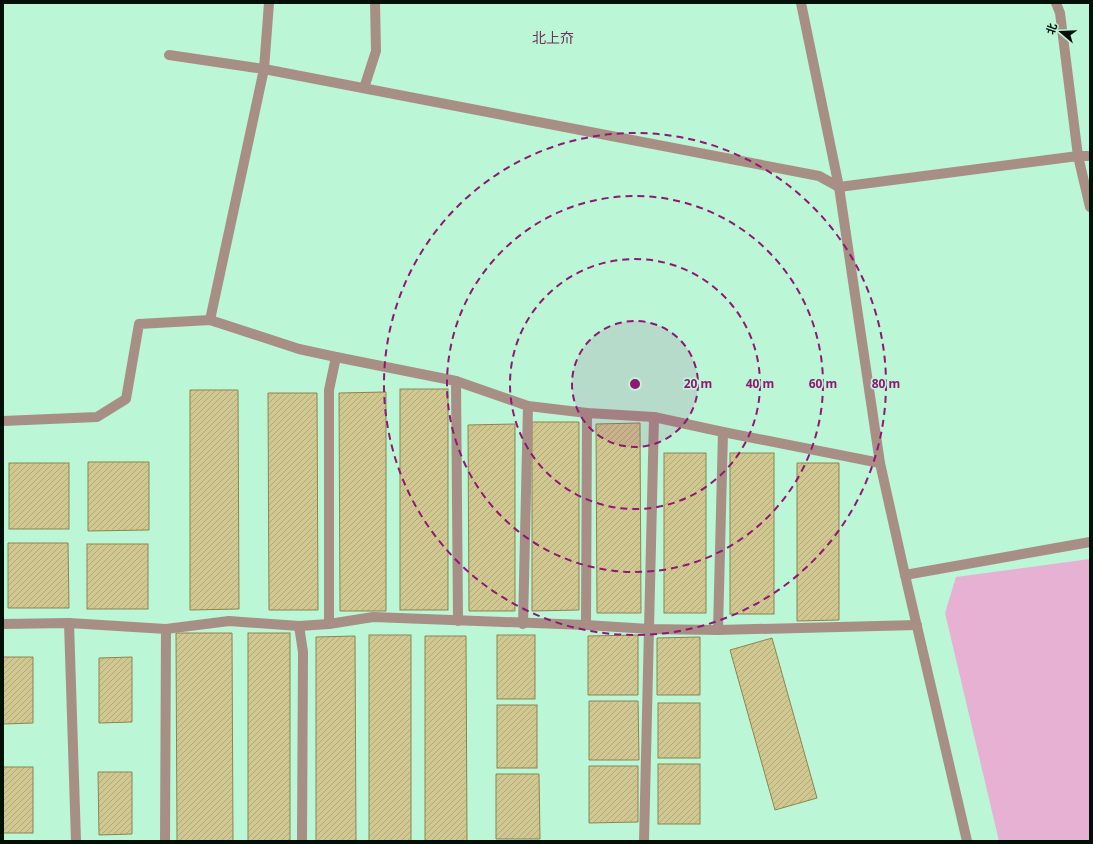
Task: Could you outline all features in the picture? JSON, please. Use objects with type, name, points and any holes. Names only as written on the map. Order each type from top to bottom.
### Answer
[{"type":"street","points":[[210,320],[264,69],[269,3]]},
{"type":"street","points":[[364,88],[376,51],[375,3]]},
{"type":"street","points":[[801,3],[840,187],[880,463],[967,841]]},
{"type":"street","points":[[1056,3],[1060,13],[1078,156],[1090,207]]},
{"type":"street","points":[[169,55],[264,69],[819,176],[840,187],[1078,156],[1090,156]]},
{"type":"street","points":[[3,421],[98,417],[126,398],[139,324],[210,320],[299,349],[456,381],[528,406],[587,413],[654,417],[880,463]]},
{"type":"street","points":[[329,624],[329,390],[336,357]]},
{"type":"street","points":[[456,381],[458,621]]},
{"type":"street","points":[[524,624],[528,406]]},
{"type":"street","points":[[586,626],[587,413]]},
{"type":"street","points":[[644,841],[654,417]]},
{"type":"street","points":[[718,630],[723,432]]},
{"type":"street","points":[[905,575],[1090,542]]},
{"type":"street","points":[[3,624],[69,623],[166,628],[229,621],[299,626],[329,624],[373,617],[649,629],[718,630],[917,625]]},
{"type":"street","points":[[69,623],[76,841]]},
{"type":"street","points":[[299,626],[303,652],[302,841]]},
{"type":"street","points":[[165,841],[166,628]]},
{"type":"shaded area","points":[[1090,559],[1090,841],[999,841],[945,613],[956,577]]},
{"type":"building","points":[[400,389],[448,389],[448,610],[400,610]]},
{"type":"building","points":[[190,390],[238,390],[239,609],[190,610]]},
{"type":"building","points":[[386,392],[386,611],[340,611],[339,393]]},
{"type":"building","points":[[268,393],[317,393],[318,610],[269,610]]},
{"type":"building","points":[[532,422],[579,422],[579,610],[532,611]]},
{"type":"building","points":[[640,423],[641,613],[597,613],[596,424]]},
{"type":"building","points":[[515,424],[515,611],[469,611],[468,425]]},
{"type":"building","points":[[664,453],[706,453],[706,613],[664,613]]},
{"type":"building","points":[[730,453],[774,453],[774,614],[730,614]]},
{"type":"building","points":[[88,462],[149,462],[149,530],[88,531]]},
{"type":"building","points":[[9,463],[69,463],[69,529],[9,529]]},
{"type":"building","points":[[797,463],[839,463],[839,620],[797,621]]},
{"type":"building","points":[[8,543],[68,543],[69,608],[8,608]]},
{"type":"building","points":[[87,544],[148,544],[148,609],[87,609]]},
{"type":"building","points":[[176,633],[232,633],[233,841],[177,841]]},
{"type":"building","points":[[248,633],[290,633],[290,841],[248,841]]},
{"type":"building","points":[[369,635],[411,635],[411,841],[369,841]]},
{"type":"building","points":[[497,635],[535,635],[535,699],[497,699]]},
{"type":"building","points":[[638,635],[638,695],[588,695],[588,636]]},
{"type":"building","points":[[355,636],[356,841],[316,841],[316,637]]},
{"type":"building","points":[[425,636],[466,636],[467,841],[425,841]]},
{"type":"building","points":[[700,637],[700,695],[657,695],[657,638]]},
{"type":"building","points":[[772,638],[817,798],[775,810],[730,650]]},
{"type":"building","points":[[3,657],[33,657],[33,723],[3,724]]},
{"type":"building","points":[[132,657],[132,722],[99,723],[99,658]]},
{"type":"building","points":[[589,701],[638,701],[639,760],[589,760]]},
{"type":"building","points":[[658,703],[700,703],[700,758],[658,758]]},
{"type":"building","points":[[497,705],[537,705],[537,768],[497,768]]},
{"type":"building","points":[[658,764],[700,764],[700,824],[658,824]]},
{"type":"building","points":[[589,766],[638,766],[638,822],[589,823]]},
{"type":"building","points":[[3,767],[33,767],[33,833],[3,833]]},
{"type":"building","points":[[98,772],[132,772],[132,834],[99,835]]},
{"type":"building","points":[[496,774],[539,774],[540,839],[496,839]]},
{"type":"district","name":"北上夼","points":[[553,38]]}]
